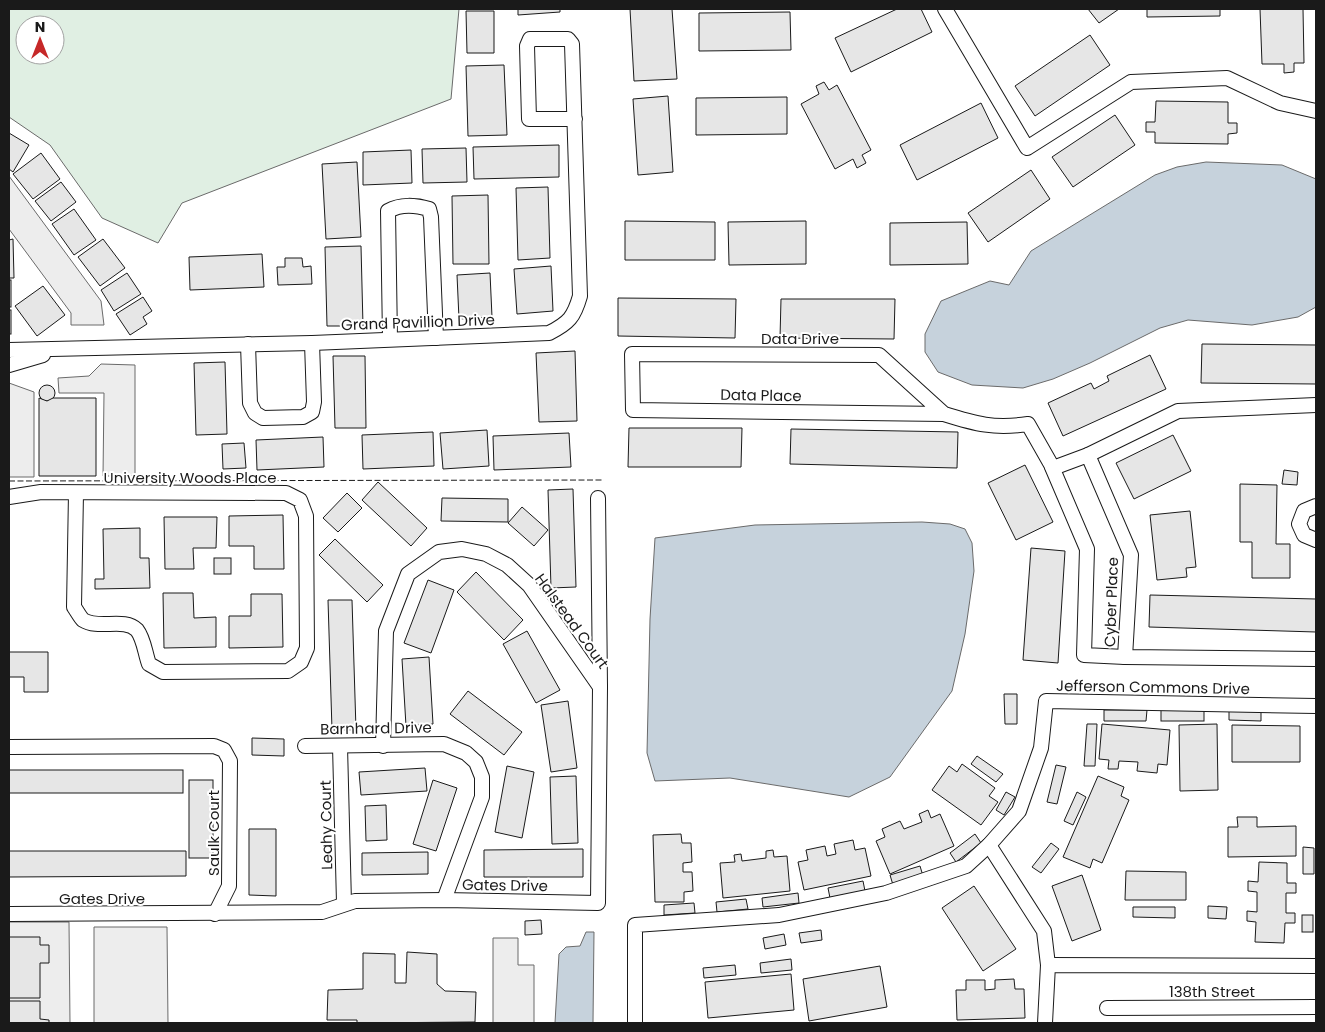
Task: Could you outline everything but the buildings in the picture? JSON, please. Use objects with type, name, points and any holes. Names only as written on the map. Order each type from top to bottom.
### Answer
[{"type":"street","points":[[945,9],[1027,148],[1132,82],[1227,78],[1280,103],[1316,111]]},
{"type":"street","name":"Grand Pavillion Drive","points":[[9,350],[312,343],[549,333],[562,327],[575,314],[580,296],[575,119],[572,44],[568,39],[562,37],[530,39],[527,46],[529,119],[575,119]]},
{"type":"street","points":[[390,339],[388,211],[395,207],[419,206],[429,209],[431,217],[436,338]]},
{"type":"street","points":[[248,344],[250,403],[255,413],[262,418],[303,417],[312,412],[314,402],[312,343]]},
{"type":"street","name":"Grand Pavillion Drive","points":[[9,365],[60,349]]},
{"type":"street","name":"Data Drive","points":[[632,354],[879,355],[944,414]]},
{"type":"street","name":"Data Place","points":[[632,354],[633,410],[944,414]]},
{"type":"street","points":[[1052,467],[1088,455],[1178,411],[1316,405]]},
{"type":"street","points":[[944,414],[981,425],[1003,428],[1028,424],[1052,467],[1087,549],[1084,655],[1125,657]]},
{"type":"street","name":"Cyber Place","points":[[1088,455],[1131,555],[1125,657],[1316,659]]},
{"type":"street","name":"University Woods Place","points":[[9,497],[41,492],[286,493],[300,500],[306,516],[307,648],[301,662],[288,670],[163,672],[149,664],[142,639],[136,629],[124,624],[100,625],[84,620],[74,607],[76,493]]},
{"type":"street","name":"Gates Drive","points":[[9,914],[322,912],[344,903],[444,900],[598,903],[600,687],[598,498]]},
{"type":"street","points":[[1316,506],[1304,511],[1299,524],[1304,535],[1316,540]]},
{"type":"street","name":"Halstead Court","points":[[383,746],[386,631],[408,574],[439,552],[462,549],[486,554],[507,565],[529,585],[600,687]]},
{"type":"street","name":"Jefferson Commons Drive","points":[[635,1023],[634,924],[779,915],[879,895],[966,866],[989,845],[1019,811],[1041,748],[1046,701],[1316,706]]},
{"type":"street","name":"Barnhard Drive","points":[[305,746],[444,744],[466,753],[476,762],[482,777],[482,796],[444,900]]},
{"type":"street","name":"Saulk Court","points":[[9,747],[214,746],[224,750],[230,761],[229,886],[215,914]]},
{"type":"street","name":"Leahy Court","points":[[340,746],[344,903]]},
{"type":"street","points":[[989,845],[1044,931],[1048,965],[1045,1023]]},
{"type":"street","points":[[1048,965],[1316,966]]},
{"type":"street","name":"138th Street","points":[[1108,1008],[1316,1007]]},
{"type":"green space","points":[[9,9],[459,9],[451,99],[182,203],[158,243],[102,218],[50,145],[9,117]]},
{"type":"shaded area","points":[[1206,162],[1282,165],[1316,179],[1316,307],[1298,317],[1252,325],[1188,320],[1160,328],[1090,363],[1053,379],[1023,388],[972,385],[938,372],[925,352],[925,334],[941,301],[990,281],[1009,285],[1031,251],[1155,175],[1177,167]]},
{"type":"shaded area","points":[[9,176],[101,301],[104,325],[71,325],[71,313],[9,229]]},
{"type":"shaded area","points":[[101,364],[135,365],[135,476],[103,476],[104,393],[59,393],[58,378],[89,376]]},
{"type":"shaded area","points":[[9,383],[34,392],[34,477],[9,477]]},
{"type":"shaded area","points":[[922,522],[950,524],[965,529],[972,543],[974,571],[965,634],[952,691],[890,777],[849,797],[730,778],[655,781],[647,753],[650,619],[655,538],[755,525]]},
{"type":"shaded area","points":[[9,922],[69,922],[70,1023],[9,1023]]},
{"type":"shaded area","points":[[94,927],[167,927],[168,1023],[94,1023]]},
{"type":"shaded area","points":[[586,932],[594,932],[593,1023],[555,1023],[559,954],[566,947],[580,946]]},
{"type":"shaded area","points":[[493,938],[518,938],[518,965],[534,965],[534,1023],[493,1023]]},
{"type":"fence","points":[[9,481],[604,480]]}]
